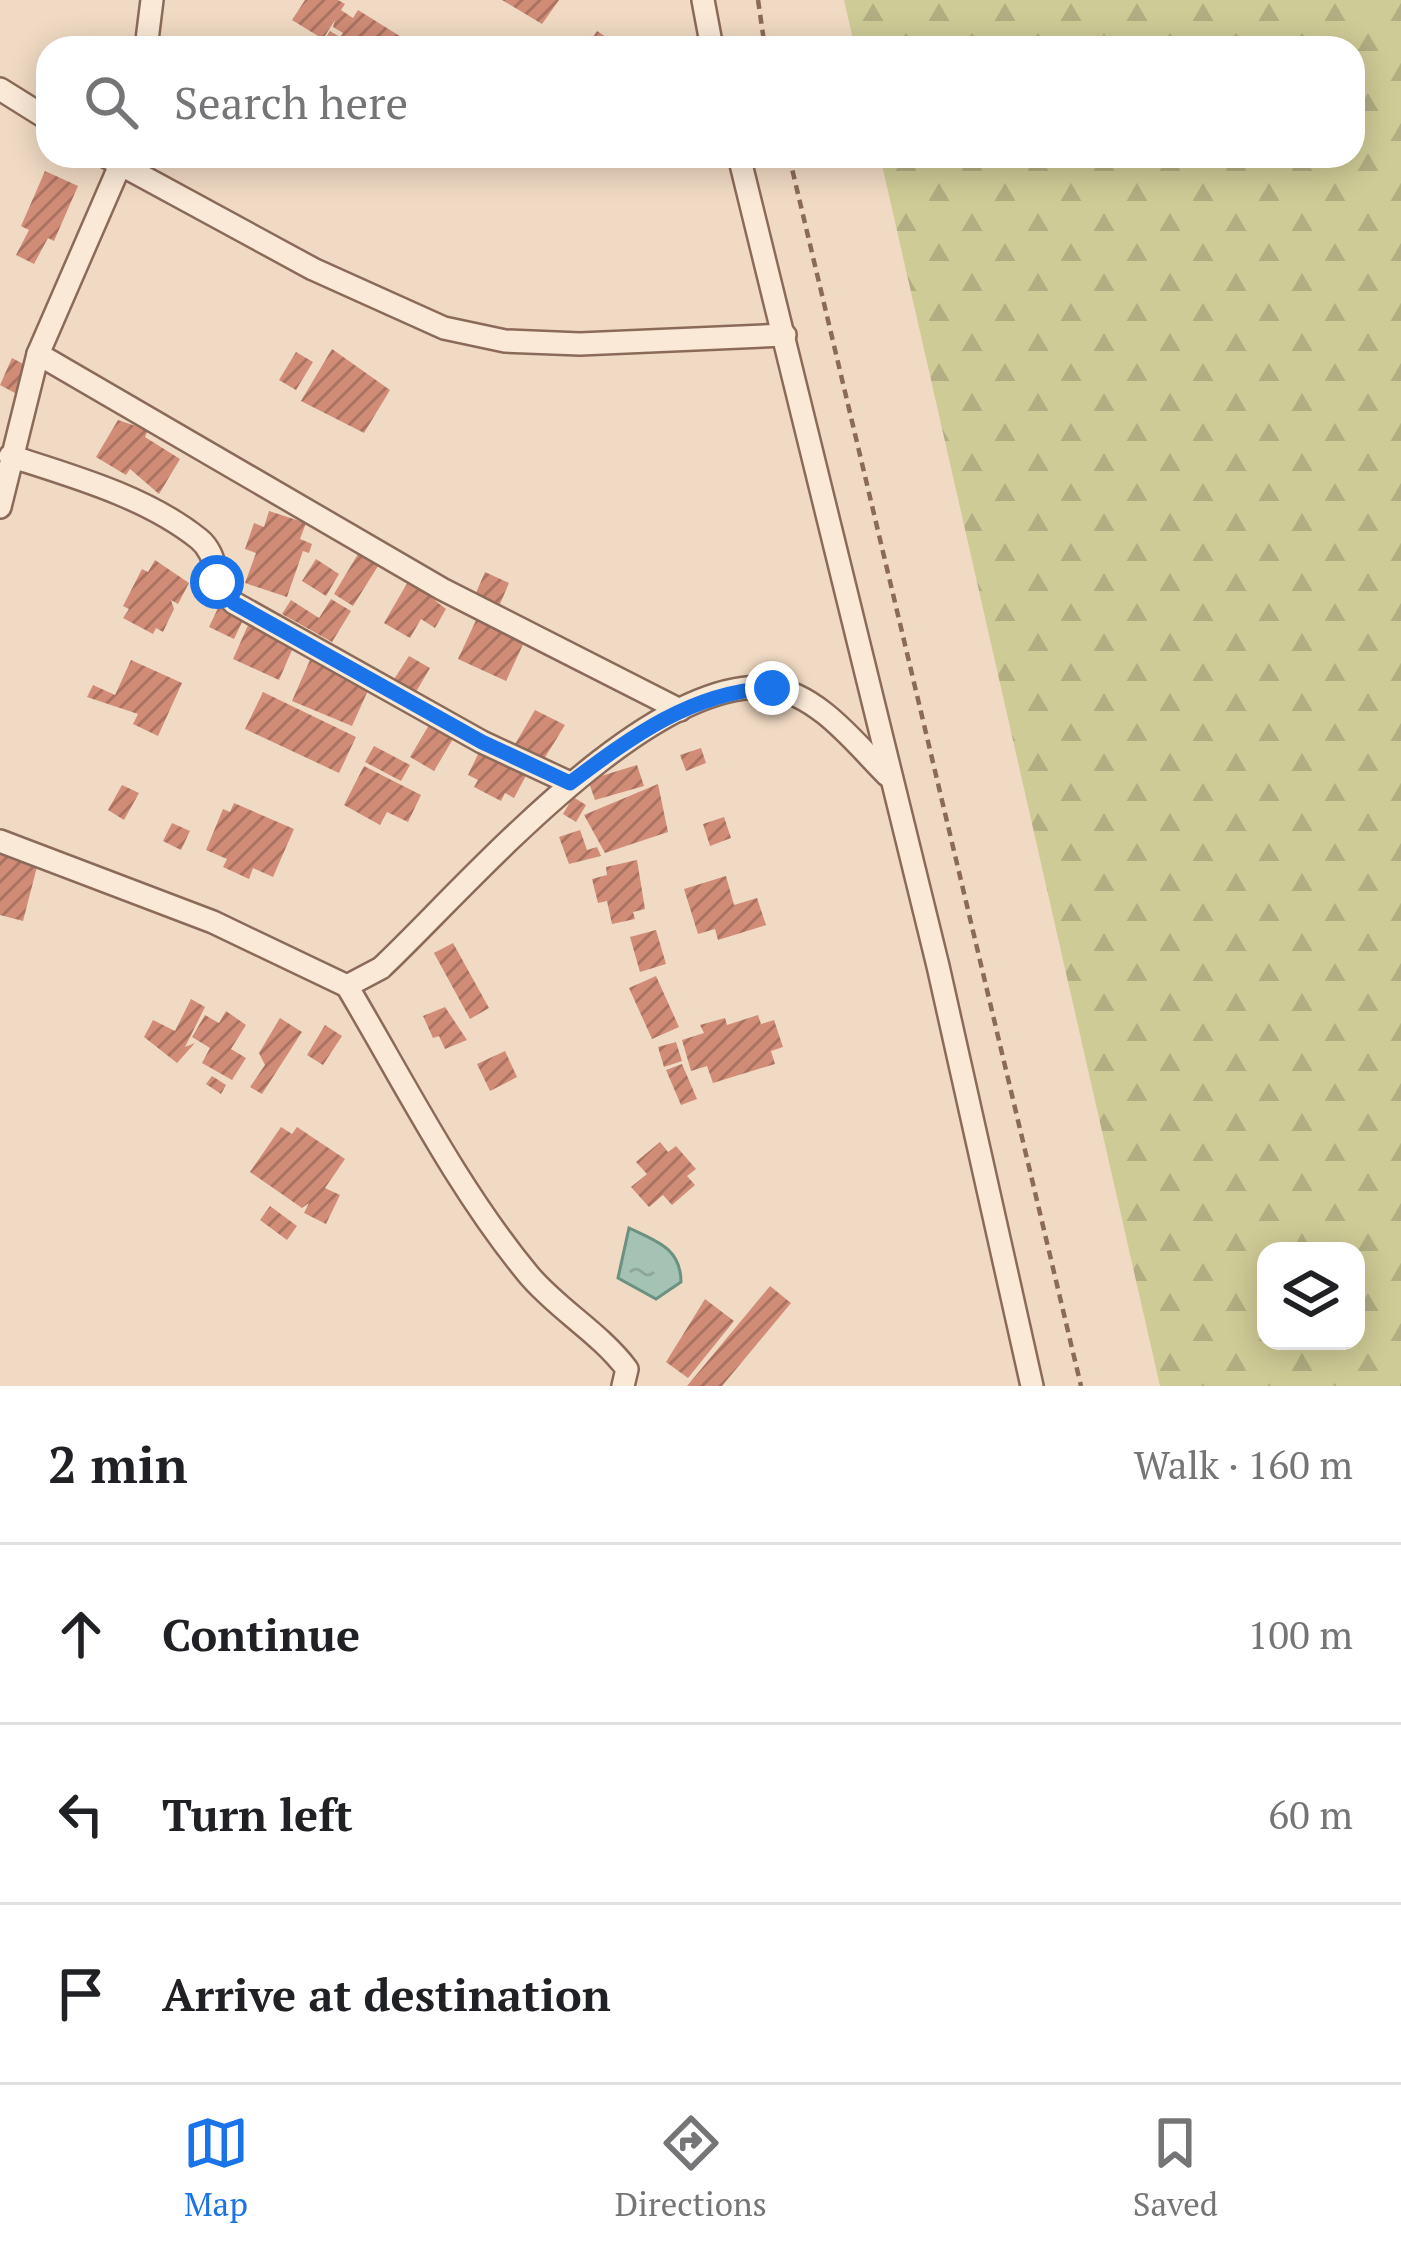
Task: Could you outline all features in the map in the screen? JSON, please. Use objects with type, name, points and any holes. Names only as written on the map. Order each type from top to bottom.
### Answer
[{"type":"street","points":[[148,36],[152,0]]},
{"type":"street","points":[[703,0],[710,36]]},
{"type":"street","points":[[0,88],[36,111]]},
{"type":"street","points":[[0,507],[38,354],[114,168]]},
{"type":"street","points":[[132,168],[365,295],[444,328],[505,341],[580,344],[785,335]]},
{"type":"street","points":[[742,168],[938,966],[1032,1386]]},
{"type":"street","points":[[38,354],[442,589],[680,710]]},
{"type":"street","points":[[10,456],[92,483],[166,519],[211,552],[217,582],[234,603],[482,742],[570,783]]},
{"type":"street","points":[[347,986],[381,968],[570,783],[680,710],[717,694],[772,688],[799,697],[825,715],[888,776]]},
{"type":"street","points":[[0,841],[213,922],[347,986],[454,1167],[530,1277],[606,1342],[627,1369],[623,1386]]},
{"type":"path","points":[[758,0],[763,36]]},
{"type":"path","points":[[792,168],[1081,1386]]},
{"type":"green space","points":[[844,0],[1401,0],[1401,1386],[1160,1386],[883,168],[1365,168],[1365,36],[852,36]]},
{"type":"water","points":[[629,1228],[665,1247],[677,1261],[681,1282],[656,1299],[618,1278]]},
{"type":"building","points":[[305,0],[338,0],[345,4],[341,10],[353,18],[358,10],[400,36],[341,36],[343,33],[333,27],[335,20],[325,36],[318,36],[292,20]]},
{"type":"building","points":[[502,0],[559,0],[542,24]]},
{"type":"building","points":[[45,171],[78,186],[54,241],[48,238],[34,264],[16,255],[29,230],[21,226]]},
{"type":"building","points":[[332,349],[390,390],[364,433],[301,401]]},
{"type":"building","points":[[296,352],[313,362],[296,390],[279,380]]},
{"type":"building","points":[[12,358],[29,367],[15,393],[0,385]]},
{"type":"building","points":[[118,420],[148,430],[145,437],[180,459],[159,494],[130,469],[126,475],[96,457]]},
{"type":"building","points":[[269,511],[306,523],[300,539],[312,544],[309,553],[303,551],[287,597],[245,583],[256,553],[245,549],[254,523],[264,527]]},
{"type":"building","points":[[358,554],[378,566],[353,606],[334,594]]},
{"type":"building","points":[[316,559],[339,574],[326,596],[302,581]]},
{"type":"building","points":[[155,560],[189,583],[178,604],[171,600],[174,609],[163,632],[156,628],[153,634],[123,618],[129,609],[123,606],[142,569],[148,572]]},
{"type":"building","points":[[485,572],[509,583],[500,604],[476,593]]},
{"type":"building","points":[[409,580],[446,609],[435,628],[421,619],[410,638],[384,623]]},
{"type":"building","points":[[331,599],[351,611],[332,642],[282,614],[291,600],[319,618]]},
{"type":"building","points":[[219,606],[244,618],[234,639],[209,627]]},
{"type":"building","points":[[478,616],[526,638],[506,681],[458,659]]},
{"type":"building","points":[[249,623],[295,643],[279,680],[233,659]]},
{"type":"building","points":[[409,656],[430,668],[413,697],[391,684]]},
{"type":"building","points":[[131,660],[182,683],[158,736],[133,724],[138,714],[87,697],[93,685],[115,695]]},
{"type":"building","points":[[310,660],[370,686],[352,726],[292,701]]},
{"type":"building","points":[[263,692],[356,737],[339,773],[245,729]]},
{"type":"building","points":[[535,710],[565,725],[544,759],[514,746]]},
{"type":"building","points":[[429,725],[453,739],[434,771],[410,757]]},
{"type":"building","points":[[374,746],[410,765],[401,781],[365,762]]},
{"type":"building","points":[[482,746],[529,770],[514,798],[505,793],[501,801],[474,787],[478,780],[468,775]]},
{"type":"building","points":[[701,748],[706,763],[686,771],[680,755]]},
{"type":"building","points":[[637,765],[644,786],[595,800],[588,780]]},
{"type":"building","points":[[364,766],[421,795],[408,822],[387,812],[380,825],[344,805]]},
{"type":"building","points":[[658,784],[668,832],[605,853],[584,815]]},
{"type":"building","points":[[122,785],[139,793],[124,820],[108,810]]},
{"type":"building","points":[[573,797],[586,805],[576,822],[563,814]]},
{"type":"building","points":[[234,803],[294,829],[273,877],[253,868],[249,879],[223,867],[227,859],[206,850],[223,809],[230,812]]},
{"type":"building","points":[[724,817],[731,838],[710,846],[703,824]]},
{"type":"building","points":[[172,823],[190,831],[181,850],[163,841]]},
{"type":"building","points":[[580,830],[587,850],[597,847],[601,856],[569,864],[559,837]]},
{"type":"building","points":[[0,853],[38,863],[23,921],[0,915]]},
{"type":"building","points":[[637,860],[645,909],[633,912],[635,919],[612,924],[607,901],[598,903],[592,879],[607,875],[606,867]]},
{"type":"building","points":[[726,876],[734,905],[757,898],[766,925],[718,940],[715,929],[698,934],[684,889]]},
{"type":"building","points":[[656,930],[666,964],[640,972],[630,937]]},
{"type":"building","points":[[453,943],[489,1008],[470,1019],[434,953]]},
{"type":"building","points":[[656,976],[679,1027],[652,1039],[629,988]]},
{"type":"building","points":[[191,999],[205,1007],[185,1047],[195,1043],[177,1063],[144,1037],[153,1020],[175,1031]]},
{"type":"building","points":[[445,1007],[467,1040],[445,1049],[439,1036],[433,1038],[423,1016]]},
{"type":"building","points":[[226,1011],[246,1025],[231,1049],[246,1058],[232,1080],[202,1063],[210,1048],[192,1037],[205,1015],[219,1023]]},
{"type":"building","points":[[758,1015],[761,1024],[774,1020],[783,1047],[771,1051],[775,1064],[713,1083],[707,1066],[691,1071],[682,1040],[704,1033],[700,1025],[725,1018],[727,1025]]},
{"type":"building","points":[[280,1018],[302,1032],[262,1094],[250,1087],[265,1065],[259,1053]]},
{"type":"building","points":[[325,1025],[342,1036],[323,1065],[307,1055]]},
{"type":"building","points":[[676,1042],[682,1061],[664,1067],[658,1047]]},
{"type":"building","points":[[505,1051],[517,1077],[490,1091],[477,1064]]},
{"type":"building","points":[[682,1064],[697,1099],[681,1105],[666,1070]]},
{"type":"building","points":[[212,1076],[226,1085],[221,1094],[206,1084]]},
{"type":"building","points":[[281,1127],[292,1134],[297,1127],[345,1159],[325,1188],[340,1195],[326,1224],[304,1213],[309,1203],[302,1208],[250,1172]]},
{"type":"building","points":[[660,1142],[668,1152],[676,1146],[696,1169],[687,1176],[695,1185],[672,1205],[663,1195],[649,1207],[631,1187],[647,1174],[636,1162]]},
{"type":"building","points":[[270,1206],[297,1226],[287,1240],[260,1220]]},
{"type":"building","points":[[770,1286],[791,1303],[722,1386],[687,1386]]},
{"type":"building","points":[[705,1299],[734,1321],[688,1378],[666,1362]]},
{"type":"route","points":[[217,582],[234,603],[482,742],[570,783],[680,710],[717,694],[772,688]]}]
